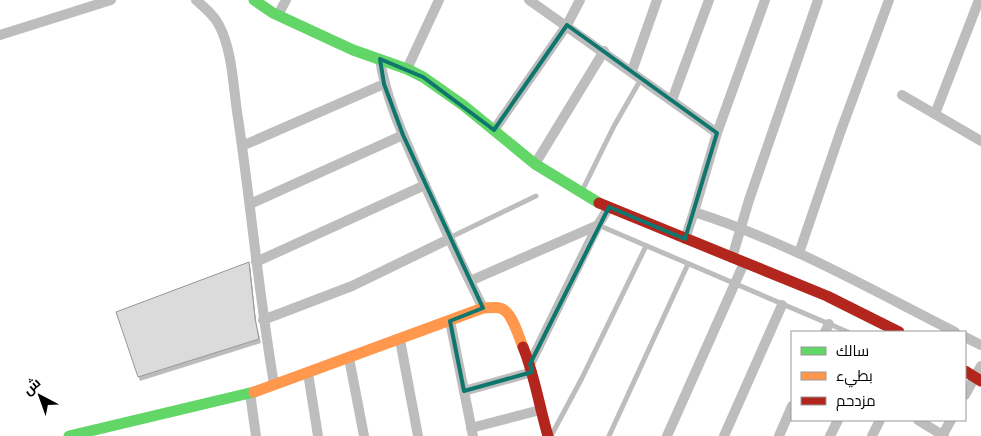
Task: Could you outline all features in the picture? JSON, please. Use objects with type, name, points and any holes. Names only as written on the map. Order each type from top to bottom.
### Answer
[{"type":"street","points":[[0,35],[112,0]]},
{"type":"street","points":[[196,0],[212,14],[219,24],[227,48],[250,204],[263,320],[274,384]]},
{"type":"street","points":[[254,0],[278,15],[353,50],[407,69],[443,90],[535,164],[581,194],[827,296],[897,331]]},
{"type":"street","points":[[278,15],[286,0]]},
{"type":"street","points":[[529,0],[604,51],[716,132]]},
{"type":"street","points":[[494,130],[566,25],[580,0]]},
{"type":"street","points":[[632,71],[657,0]]},
{"type":"street","points":[[672,100],[709,0]]},
{"type":"street","points":[[686,239],[716,132],[765,0]]},
{"type":"street","points":[[732,258],[749,200],[818,0]]},
{"type":"street","points":[[799,252],[836,142],[889,0]]},
{"type":"street","points":[[935,114],[979,0]]},
{"type":"street","points":[[407,69],[435,2]]},
{"type":"street","points":[[535,164],[604,51]]},
{"type":"street","points":[[380,59],[384,84],[403,135],[449,239],[483,308]]},
{"type":"street","points":[[242,146],[384,84]]},
{"type":"street","points":[[902,95],[980,138]]},
{"type":"street","points":[[250,204],[403,135]]},
{"type":"street","points":[[256,262],[425,185]]},
{"type":"street","points":[[464,391],[531,368],[598,225],[609,207]]},
{"type":"street","points":[[694,212],[741,228],[799,252],[953,331]]},
{"type":"street","points":[[470,281],[598,225]]},
{"type":"street","points":[[263,320],[352,286],[449,239]]},
{"type":"street","points":[[666,436],[744,263]]},
{"type":"street","points":[[724,436],[782,305]]},
{"type":"street","points":[[69,436],[112,424],[250,393],[308,374],[483,308],[498,308],[506,313],[514,325],[531,368],[540,410],[549,436]]},
{"type":"street","points":[[450,321],[472,432],[540,410]]},
{"type":"street","points":[[966,338],[981,345]]},
{"type":"street","points":[[400,340],[418,436]]},
{"type":"street","points":[[349,358],[364,436]]},
{"type":"street","points":[[966,394],[981,366]]},
{"type":"street","points":[[308,374],[318,436]]},
{"type":"street","points":[[250,393],[256,436]]},
{"type":"street","points":[[779,436],[791,408]]},
{"type":"street","points":[[830,436],[838,421]]},
{"type":"street","points":[[872,436],[880,421]]},
{"type":"street","points":[[920,421],[943,436],[950,421]]},
{"type":"street","points":[[112,424],[116,436]]},
{"type":"lane","points":[[581,194],[614,126],[642,78]]},
{"type":"lane","points":[[449,239],[536,196]]},
{"type":"lane","points":[[598,225],[782,305],[827,328],[843,331]]},
{"type":"lane","points":[[549,436],[582,378],[646,246]]},
{"type":"lane","points":[[609,436],[688,264]]},
{"type":"highlighted area","points":[[567,25],[717,133],[685,239],[609,207],[530,364],[532,372],[464,391],[450,321],[483,308],[403,135],[384,84],[380,59],[423,77],[494,130]]},
{"type":"building","points":[[249,262],[259,339],[138,377],[116,312]]},
{"type":"traffic: fast","points":[[254,0],[273,13],[353,50],[407,69],[423,77],[463,105],[535,164],[599,203]]},
{"type":"traffic: fast","points":[[69,436],[254,392]]},
{"type":"traffic: slow","points":[[254,392],[483,308],[499,308],[504,310],[510,317],[523,347]]},
{"type":"traffic: jam","points":[[599,203],[827,296],[897,331]]},
{"type":"traffic: jam","points":[[523,347],[531,369],[548,436]]},
{"type":"traffic: jam","points":[[966,372],[981,381]]}]
